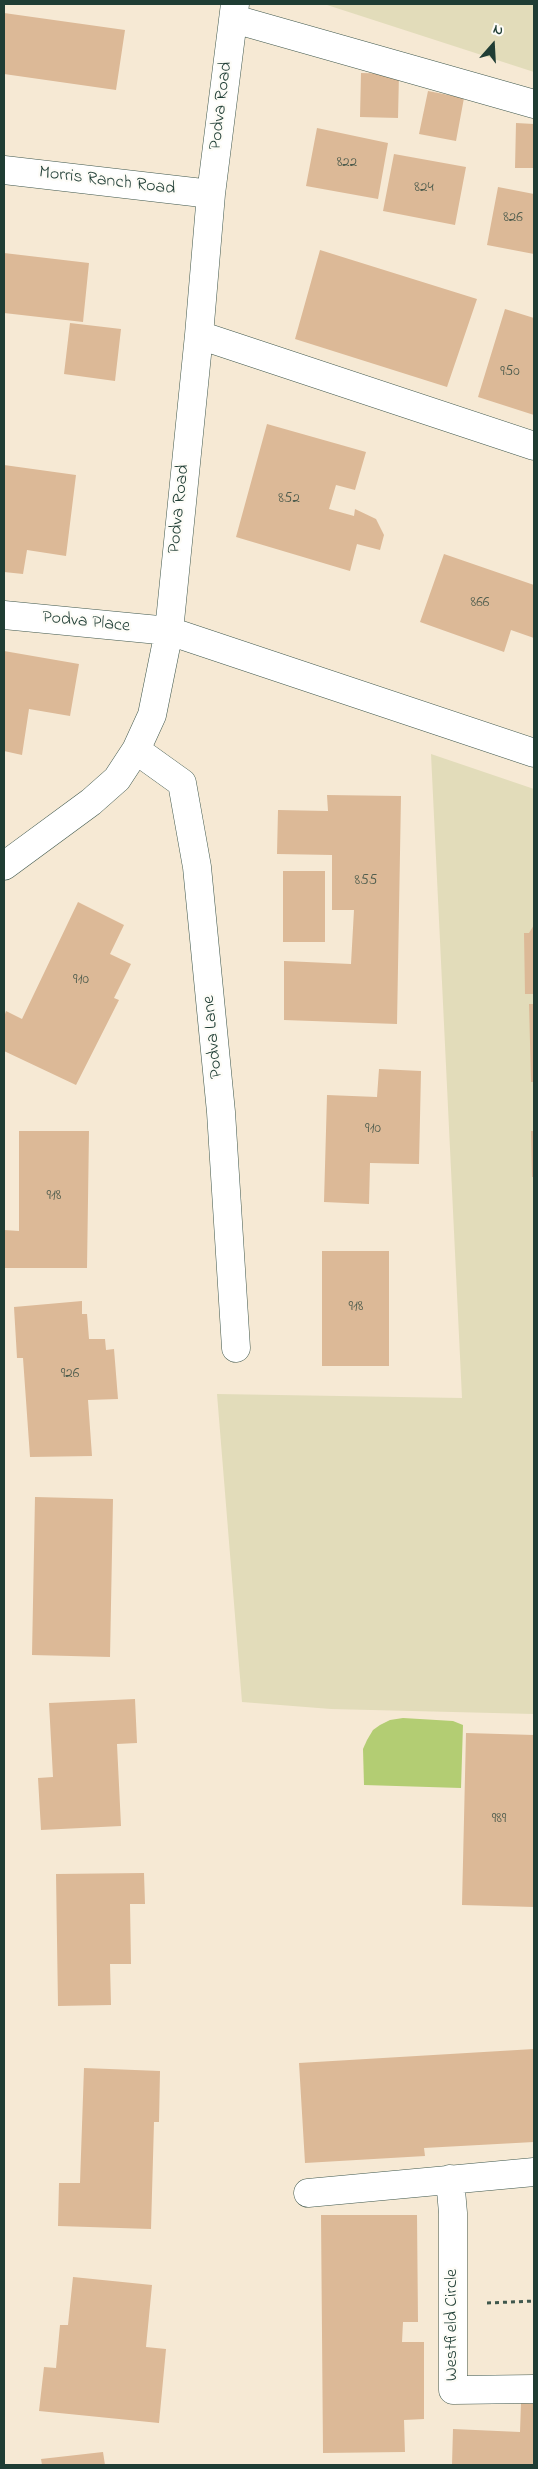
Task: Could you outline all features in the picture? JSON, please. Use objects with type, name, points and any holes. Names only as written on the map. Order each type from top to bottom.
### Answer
[{"type":"street","points":[[235,11],[534,104]]},
{"type":"street","name":"Podva Road","points":[[4,866],[117,779],[136,750],[152,716],[169,631],[199,335],[211,194],[235,11]]},
{"type":"street","name":"Morris Ranch Road","points":[[4,170],[211,194]]},
{"type":"street","points":[[199,335],[534,446]]},
{"type":"street","name":"Podva Place","points":[[4,615],[169,631]]},
{"type":"street","points":[[169,631],[534,753]]},
{"type":"street","name":"Podva Lane","points":[[136,750],[182,783],[197,867],[221,1112],[236,1348]]},
{"type":"street","points":[[308,2193],[534,2172]]},
{"type":"street","name":"Westfield Circle","points":[[450,2179],[453,2212],[453,2390],[534,2389]]},
{"type":"path","points":[[452,2305],[534,2301]]},
{"type":"shaded area","points":[[324,4],[534,4],[534,72]]},
{"type":"shaded area","points":[[431,754],[534,789],[534,1714],[331,1709],[242,1702],[217,1394],[462,1398]]},
{"type":"green space","points":[[403,1718],[453,1721],[463,1725],[461,1788],[364,1785],[363,1749],[367,1740],[373,1730],[380,1725],[390,1720]]},
{"type":"building","points":[[4,13],[125,30],[116,90],[4,74]]},
{"type":"building","points":[[361,73],[399,74],[398,118],[360,117]]},
{"type":"building","points":[[428,91],[464,98],[456,141],[419,134]]},
{"type":"building","points":[[516,123],[534,124],[534,168],[515,168]]},
{"type":"building","points":[[317,128],[388,143],[378,199],[306,186]]},
{"type":"building","points":[[394,154],[466,167],[455,225],[383,211]]},
{"type":"building","points":[[498,187],[534,194],[534,254],[487,245]]},
{"type":"building","points":[[320,250],[477,299],[447,387],[295,339]]},
{"type":"building","points":[[4,253],[89,263],[83,322],[4,313]]},
{"type":"building","points":[[505,309],[534,318],[534,415],[478,397]]},
{"type":"building","points":[[70,323],[121,329],[115,381],[64,374]]},
{"type":"building","points":[[267,424],[366,452],[355,490],[336,485],[329,509],[354,516],[355,509],[376,519],[384,535],[380,550],[357,544],[350,571],[236,537]]},
{"type":"building","points":[[4,465],[76,475],[66,556],[27,550],[23,574],[4,572]]},
{"type":"building","points":[[444,554],[534,585],[534,638],[511,630],[504,652],[420,622]]},
{"type":"building","points":[[4,651],[79,664],[70,716],[29,709],[22,755],[4,751]]},
{"type":"building","points":[[327,795],[401,796],[397,1024],[284,1020],[284,961],[351,964],[354,910],[332,910],[332,855],[277,854],[278,810],[328,811]]},
{"type":"building","points":[[283,871],[325,871],[325,942],[283,942]]},
{"type":"building","points":[[78,902],[124,925],[110,954],[131,964],[114,998],[119,1000],[76,1085],[4,1051],[4,1017],[6,1011],[22,1019]]},
{"type":"building","points":[[534,925],[534,994],[525,994],[524,933],[529,933]]},
{"type":"building","points":[[529,1004],[534,1004],[534,1082],[531,1082]]},
{"type":"building","points":[[379,1069],[421,1071],[419,1164],[370,1163],[369,1204],[324,1202],[327,1095],[377,1097]]},
{"type":"building","points":[[19,1131],[89,1131],[87,1268],[4,1268],[4,1230],[19,1231]]},
{"type":"building","points":[[531,1131],[534,1131],[534,1177],[532,1177]]},
{"type":"building","points":[[322,1251],[389,1251],[389,1366],[322,1366]]},
{"type":"building","points":[[82,1301],[82,1314],[87,1314],[89,1339],[105,1339],[106,1350],[114,1349],[118,1399],[88,1400],[92,1456],[30,1457],[23,1358],[17,1358],[14,1307]]},
{"type":"building","points":[[35,1497],[113,1499],[110,1657],[32,1655]]},
{"type":"building","points":[[135,1699],[137,1743],[117,1744],[121,1826],[41,1830],[38,1778],[53,1777],[49,1703]]},
{"type":"building","points":[[466,1733],[534,1735],[534,1907],[462,1905]]},
{"type":"building","points":[[144,1873],[145,1904],[130,1904],[131,1964],[110,1964],[111,2005],[58,2006],[56,1874]]},
{"type":"building","points":[[534,2049],[534,2142],[424,2148],[425,2156],[305,2163],[299,2063]]},
{"type":"building","points":[[84,2068],[160,2071],[159,2122],[154,2122],[151,2229],[58,2226],[59,2183],[80,2183]]},
{"type":"building","points":[[321,2215],[417,2215],[418,2322],[403,2322],[402,2342],[424,2342],[424,2419],[404,2420],[405,2452],[323,2453]]},
{"type":"building","points":[[73,2277],[152,2285],[146,2347],[166,2349],[159,2423],[39,2411],[44,2367],[56,2368],[60,2325],[68,2325]]},
{"type":"building","points":[[521,2403],[534,2404],[534,2465],[452,2465],[453,2429],[520,2432]]},
{"type":"building","points":[[103,2452],[105,2465],[42,2465],[41,2459]]}]
